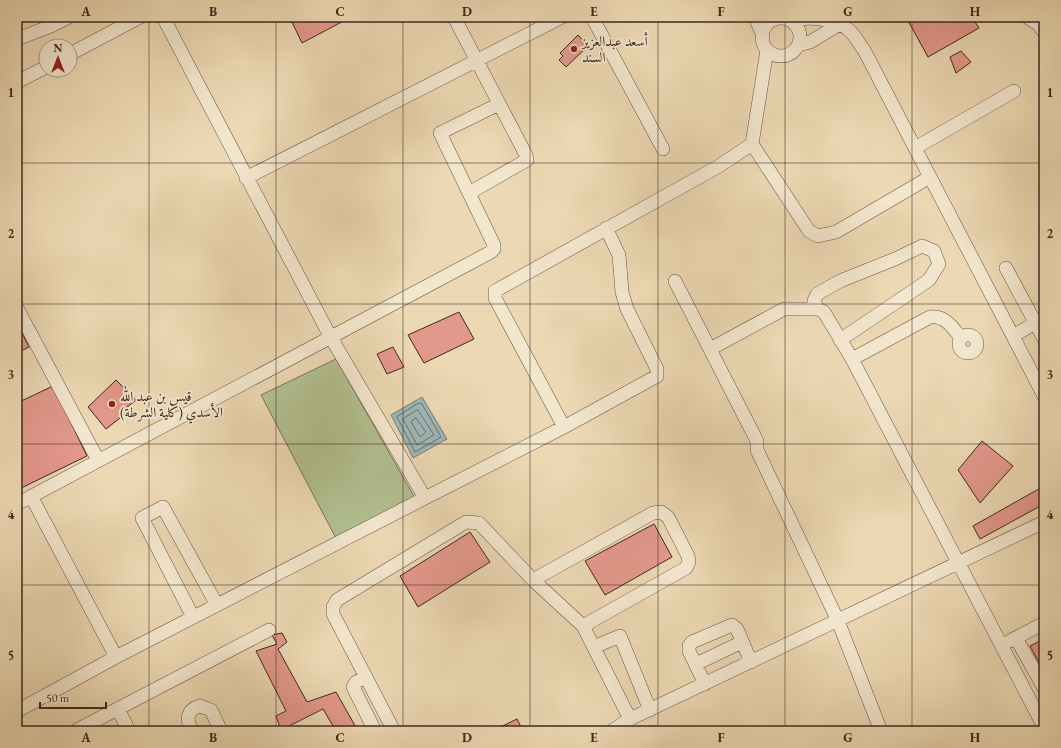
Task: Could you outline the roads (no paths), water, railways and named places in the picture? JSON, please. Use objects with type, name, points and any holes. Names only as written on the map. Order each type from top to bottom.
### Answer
[{"type":"lane","points":[[17,39],[51,26],[69,17]]},
{"type":"lane","points":[[78,50],[140,17]]},
{"type":"lane","points":[[163,17],[330,336],[425,498]]},
{"type":"lane","points":[[454,17],[526,155],[527,160],[469,193]]},
{"type":"lane","points":[[246,178],[562,17]]},
{"type":"lane","points":[[592,17],[663,149]]},
{"type":"lane","points":[[930,177],[836,232],[818,236],[809,231],[752,144],[767,50],[756,19],[790,20],[804,17],[840,24],[850,31],[864,50],[1044,396]]},
{"type":"lane","points":[[1027,17],[1038,24],[1044,32]]},
{"type":"lane","points":[[763,36],[764,29],[775,20]]},
{"type":"lane","points":[[767,50],[780,56],[788,55],[794,51],[800,38],[796,25],[790,20]]},
{"type":"lane","points":[[798,45],[810,42],[840,24]]},
{"type":"lane","points":[[17,82],[38,71]]},
{"type":"lane","points":[[915,148],[1014,91]]},
{"type":"lane","points":[[17,504],[494,249],[440,133],[499,104]]},
{"type":"lane","points":[[564,427],[495,298],[495,291],[719,166],[752,144]]},
{"type":"lane","points":[[17,711],[193,617],[564,427],[657,376],[658,372],[627,309],[622,292],[619,255],[606,228]]},
{"type":"lane","points":[[818,309],[814,302],[817,294],[840,281],[895,259],[922,246],[934,251],[939,264],[929,280],[840,340]]},
{"type":"lane","points":[[1006,268],[1040,321],[1044,339]]},
{"type":"lane","points":[[674,281],[757,441],[757,450],[838,621],[881,731]]},
{"type":"lane","points":[[17,308],[98,460]]},
{"type":"lane","points":[[710,349],[784,309],[818,309],[824,312],[852,359],[1002,645],[1040,709],[1044,727]]},
{"type":"lane","points":[[852,359],[930,317],[938,317],[945,320],[962,338]]},
{"type":"lane","points":[[1013,336],[1040,321]]},
{"type":"lane","points":[[31,496],[116,657]]},
{"type":"lane","points":[[193,617],[142,518],[163,507],[217,605]]},
{"type":"lane","points":[[533,580],[653,513],[661,512],[668,517],[688,556],[689,562],[686,568],[583,626]]},
{"type":"lane","points":[[394,731],[333,614],[333,607],[337,600],[466,522],[479,523],[533,580],[583,626],[630,719]]},
{"type":"lane","points":[[612,731],[630,719],[1044,522]]},
{"type":"lane","points":[[1002,645],[1044,623]]},
{"type":"lane","points":[[705,684],[689,649],[692,642],[732,625],[736,627],[751,662]]},
{"type":"lane","points":[[75,731],[268,630]]},
{"type":"lane","points":[[594,647],[620,636],[650,710]]},
{"type":"lane","points":[[1016,638],[1044,688]]},
{"type":"lane","points":[[696,664],[742,642]]},
{"type":"lane","points":[[366,677],[356,682],[353,687],[375,731]]},
{"type":"lane","points":[[190,731],[188,717],[190,711],[200,706],[211,710],[221,731]]},
{"type":"lane","points":[[118,709],[129,731]]},
{"type":"water","points":[[422,397],[447,439],[413,458],[391,415]]},
{"type":"place","name":"أسعد عبدالعزيز السند","points":[[574,49]]},
{"type":"place","name":"قيس بن عبد الله الأسدي (كلية الشرطة)","points":[[112,404]]}]
